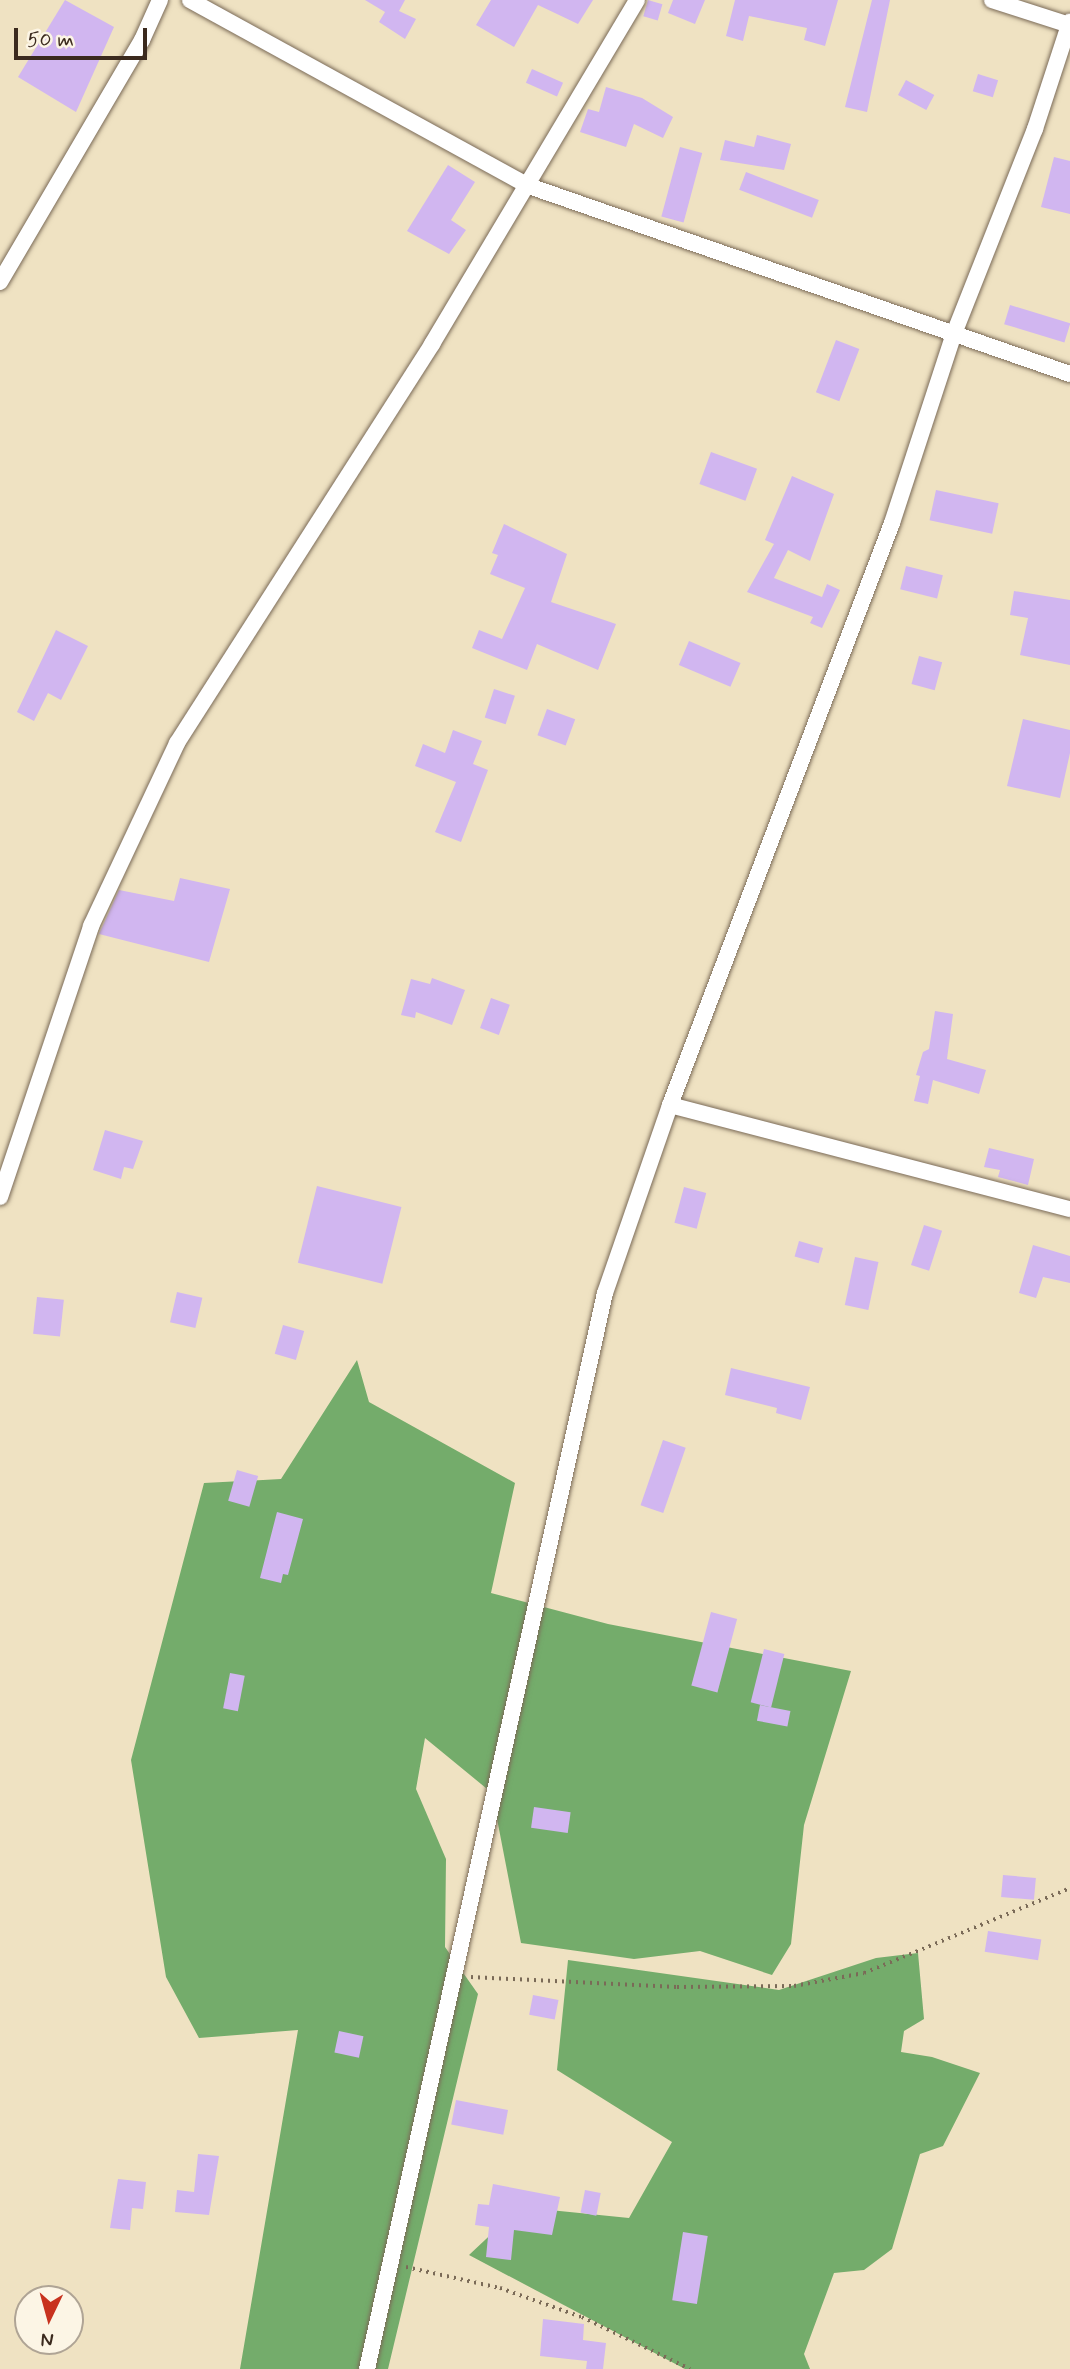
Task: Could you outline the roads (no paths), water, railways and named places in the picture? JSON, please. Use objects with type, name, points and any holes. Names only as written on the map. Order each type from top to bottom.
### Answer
[{"type":"street","points":[[0,282],[142,40],[160,0]]},
{"type":"street","points":[[190,0],[526,185],[953,336],[1070,374]]},
{"type":"street","points":[[0,1197],[91,926],[177,743],[432,344],[637,0]]},
{"type":"street","points":[[367,2369],[455,1977],[545,1549],[605,1293],[670,1105],[892,523],[953,336],[1035,129],[1070,24],[992,0]]},
{"type":"street","points":[[670,1105],[1070,1209]]}]
